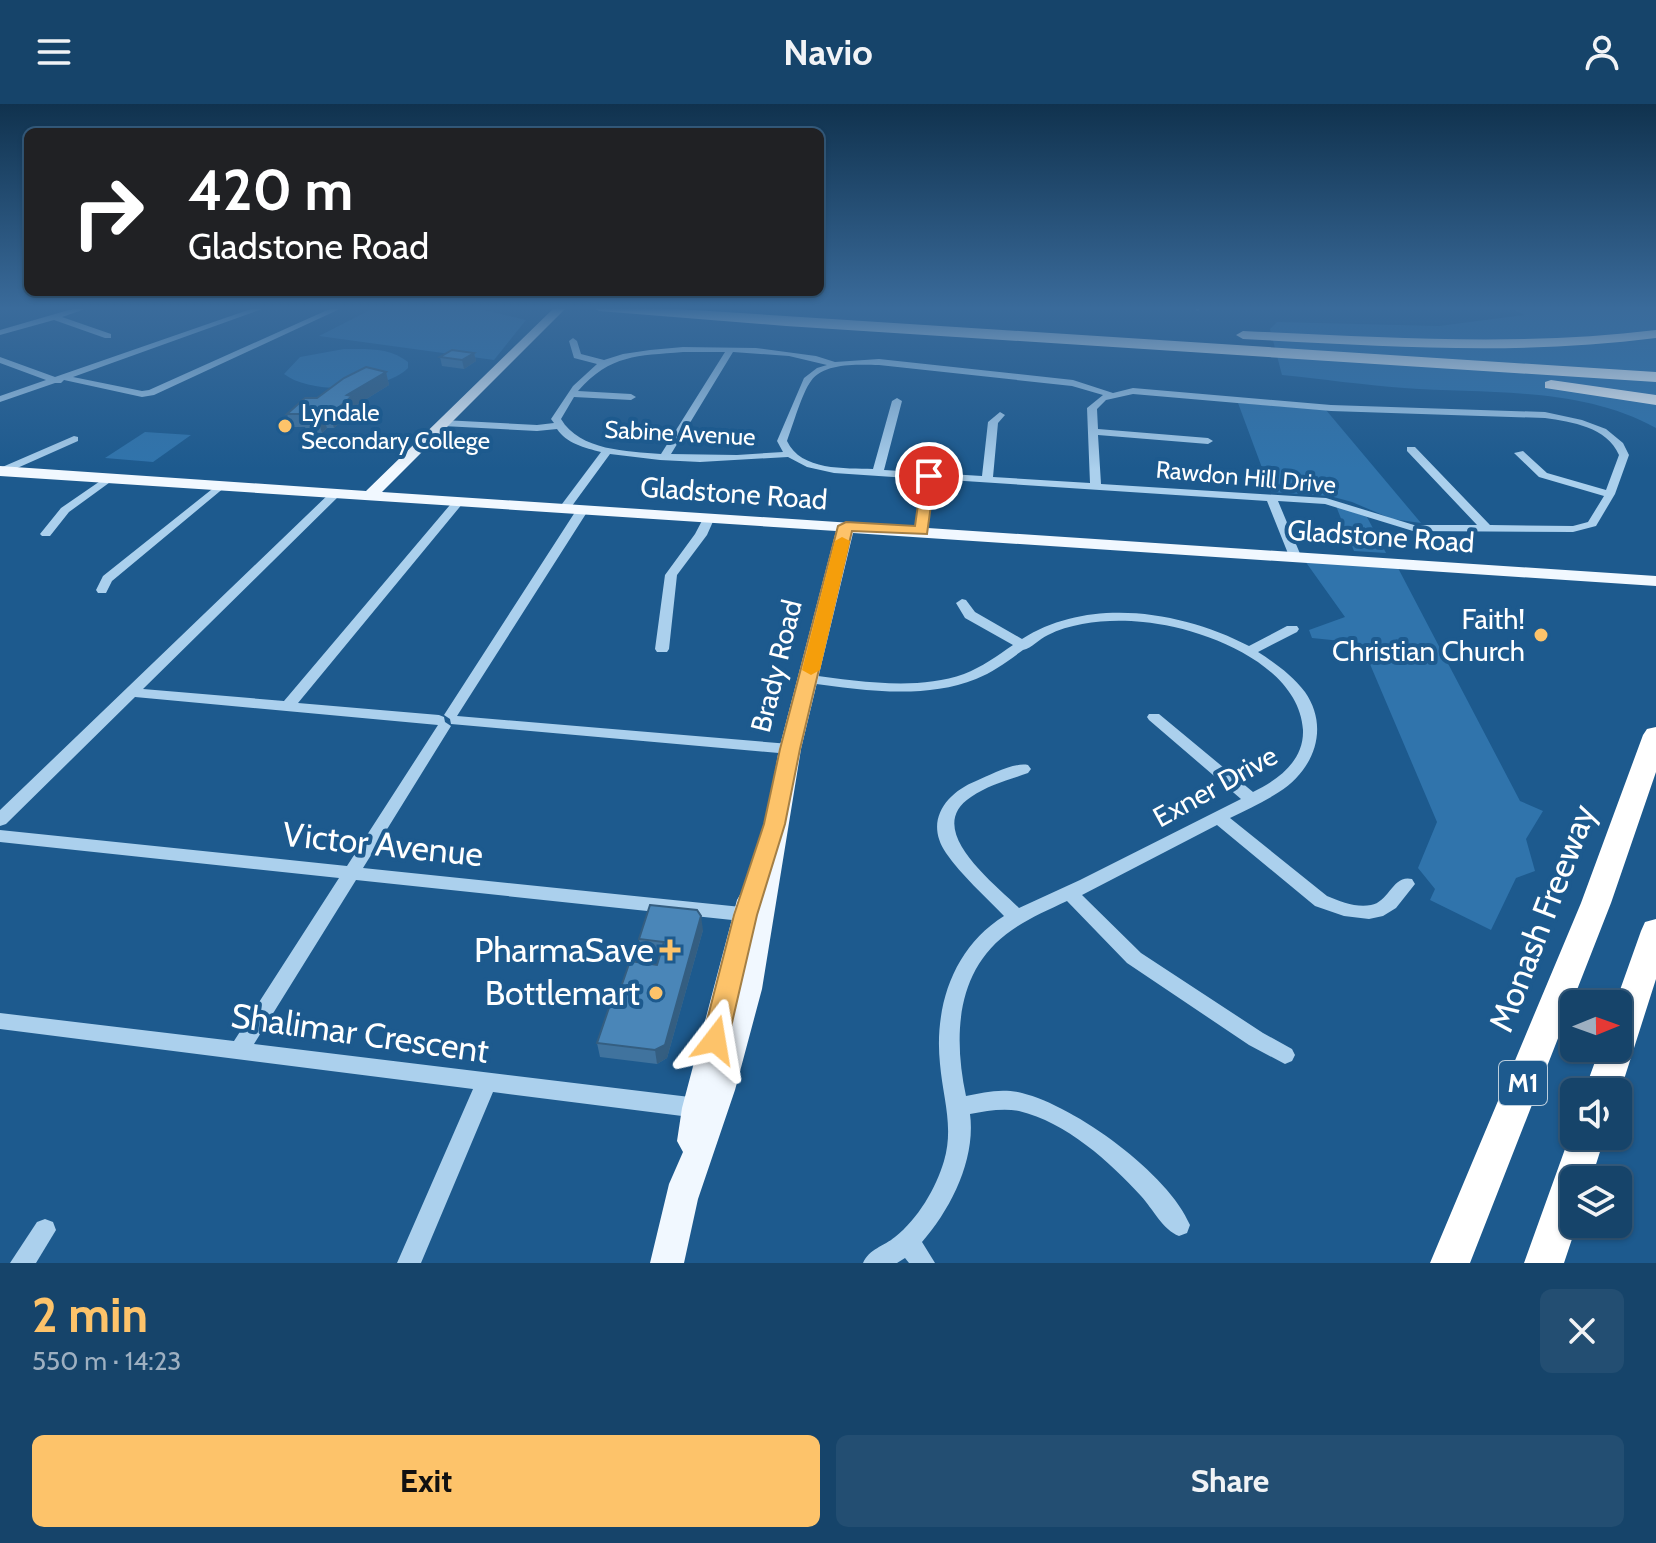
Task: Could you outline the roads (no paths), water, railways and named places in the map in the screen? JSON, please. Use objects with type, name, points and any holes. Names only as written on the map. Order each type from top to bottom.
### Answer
[{"type":"highway","points":[[1303,361],[1503,380],[1656,400]]},
{"type":"highway","points":[[1404,361],[1656,377]]},
{"type":"highway","points":[[1548,361],[1656,368]]},
{"type":"highway","name":"Monash Freeway","points":[[1450,1263],[1596,903],[1656,735]]},
{"type":"highway","points":[[1632,1002],[1656,931]]},
{"type":"highway","points":[[1544,1263],[1582,1150]]},
{"type":"main road","points":[[370,495],[506,361]]},
{"type":"main road","name":"Gladstone Road","points":[[2,472],[1656,581]]},
{"type":"main road","name":"Brady Road","points":[[667,1263],[724,1041],[748,989],[752,915],[846,526]]},
{"type":"street","points":[[3,361],[59,380],[151,395],[224,361]]},
{"type":"street","points":[[0,399],[112,361]]},
{"type":"street","points":[[597,361],[610,361]]},
{"type":"street","points":[[666,455],[724,361]]},
{"type":"street","points":[[823,361],[835,365]]},
{"type":"street","name":"Rawdon Hill Drive","points":[[789,454],[817,467],[1334,502],[1380,520],[1413,528],[1487,529],[1582,527],[1592,524],[1610,494],[1624,455],[1623,449],[1606,434],[1559,417],[1331,408],[1155,392],[1115,394],[1073,383],[879,362],[835,365]]},
{"type":"street","name":"Sabine Avenue","points":[[604,363],[557,416],[556,426],[566,437],[606,452],[743,460],[789,454]]},
{"type":"street","points":[[789,454],[782,441],[808,378],[835,365]]},
{"type":"street","points":[[574,394],[631,397]]},
{"type":"street","points":[[1096,486],[1092,408],[1098,401],[1115,394]]},
{"type":"street","points":[[878,472],[897,401]]},
{"type":"street","points":[[987,479],[993,422],[1000,415]]},
{"type":"street","points":[[443,423],[537,428],[556,426]]},
{"type":"street","points":[[1093,432],[1208,441]]},
{"type":"street","points":[[2,472],[74,439]]},
{"type":"street","points":[[1411,449],[1487,529]]},
{"type":"street","points":[[565,508],[606,452]]},
{"type":"street","points":[[1519,453],[1543,475],[1610,494]]},
{"type":"street","points":[[922,531],[929,476]]},
{"type":"street","points":[[46,534],[65,510],[109,478]]},
{"type":"street","points":[[102,590],[107,579],[221,485]]},
{"type":"street","points":[[0,820],[336,493]]},
{"type":"street","points":[[1271,497],[1295,556]]},
{"type":"street","points":[[288,706],[459,501]]},
{"type":"street","points":[[240,1049],[583,509]]},
{"type":"street","points":[[662,649],[671,575],[679,560],[701,535],[709,517]]},
{"type":"street","points":[[962,603],[970,615],[1024,646]]},
{"type":"street","name":"Exner Drive","points":[[809,679],[902,687],[939,684],[973,676],[1052,628],[1090,619],[1122,617],[1163,621],[1211,633],[1249,651],[1283,676],[1298,693],[1307,710],[1309,752],[1300,769],[1275,788],[1069,893],[1015,916],[982,944],[966,966],[949,1016],[948,1045],[959,1107],[960,1135],[956,1158],[931,1213],[908,1242],[875,1263]]},
{"type":"street","points":[[1249,651],[1292,629]]},
{"type":"street","points":[[131,692],[790,749]]},
{"type":"street","points":[[1154,717],[1252,800]]},
{"type":"street","points":[[1015,916],[952,849],[946,836],[945,819],[955,799],[1023,769]]},
{"type":"street","points":[[1219,818],[1321,901],[1337,907],[1370,912],[1385,908],[1406,884]]},
{"type":"street","name":"Victor Avenue","points":[[0,836],[752,915]]},
{"type":"street","points":[[1069,893],[1134,958],[1285,1055]]},
{"type":"street","name":"Shalimar Crescent","points":[[0,1021],[705,1109]]},
{"type":"street","points":[[409,1263],[486,1083]]},
{"type":"street","points":[[959,1107],[1018,1102],[1053,1114],[1108,1152],[1148,1187],[1179,1225]]},
{"type":"street","points":[[22,1263],[45,1230]]},
{"type":"street","points":[[908,1242],[923,1263]]},
{"type":"place","name":"Lyndale Secondary College","points":[[285,426]]},
{"type":"place","name":"Faith! Christian Church","points":[[1541,635]]},
{"type":"place","name":"PharmaSave","points":[[670,950]]},
{"type":"place","name":"Bottlemart","points":[[656,993]]}]
